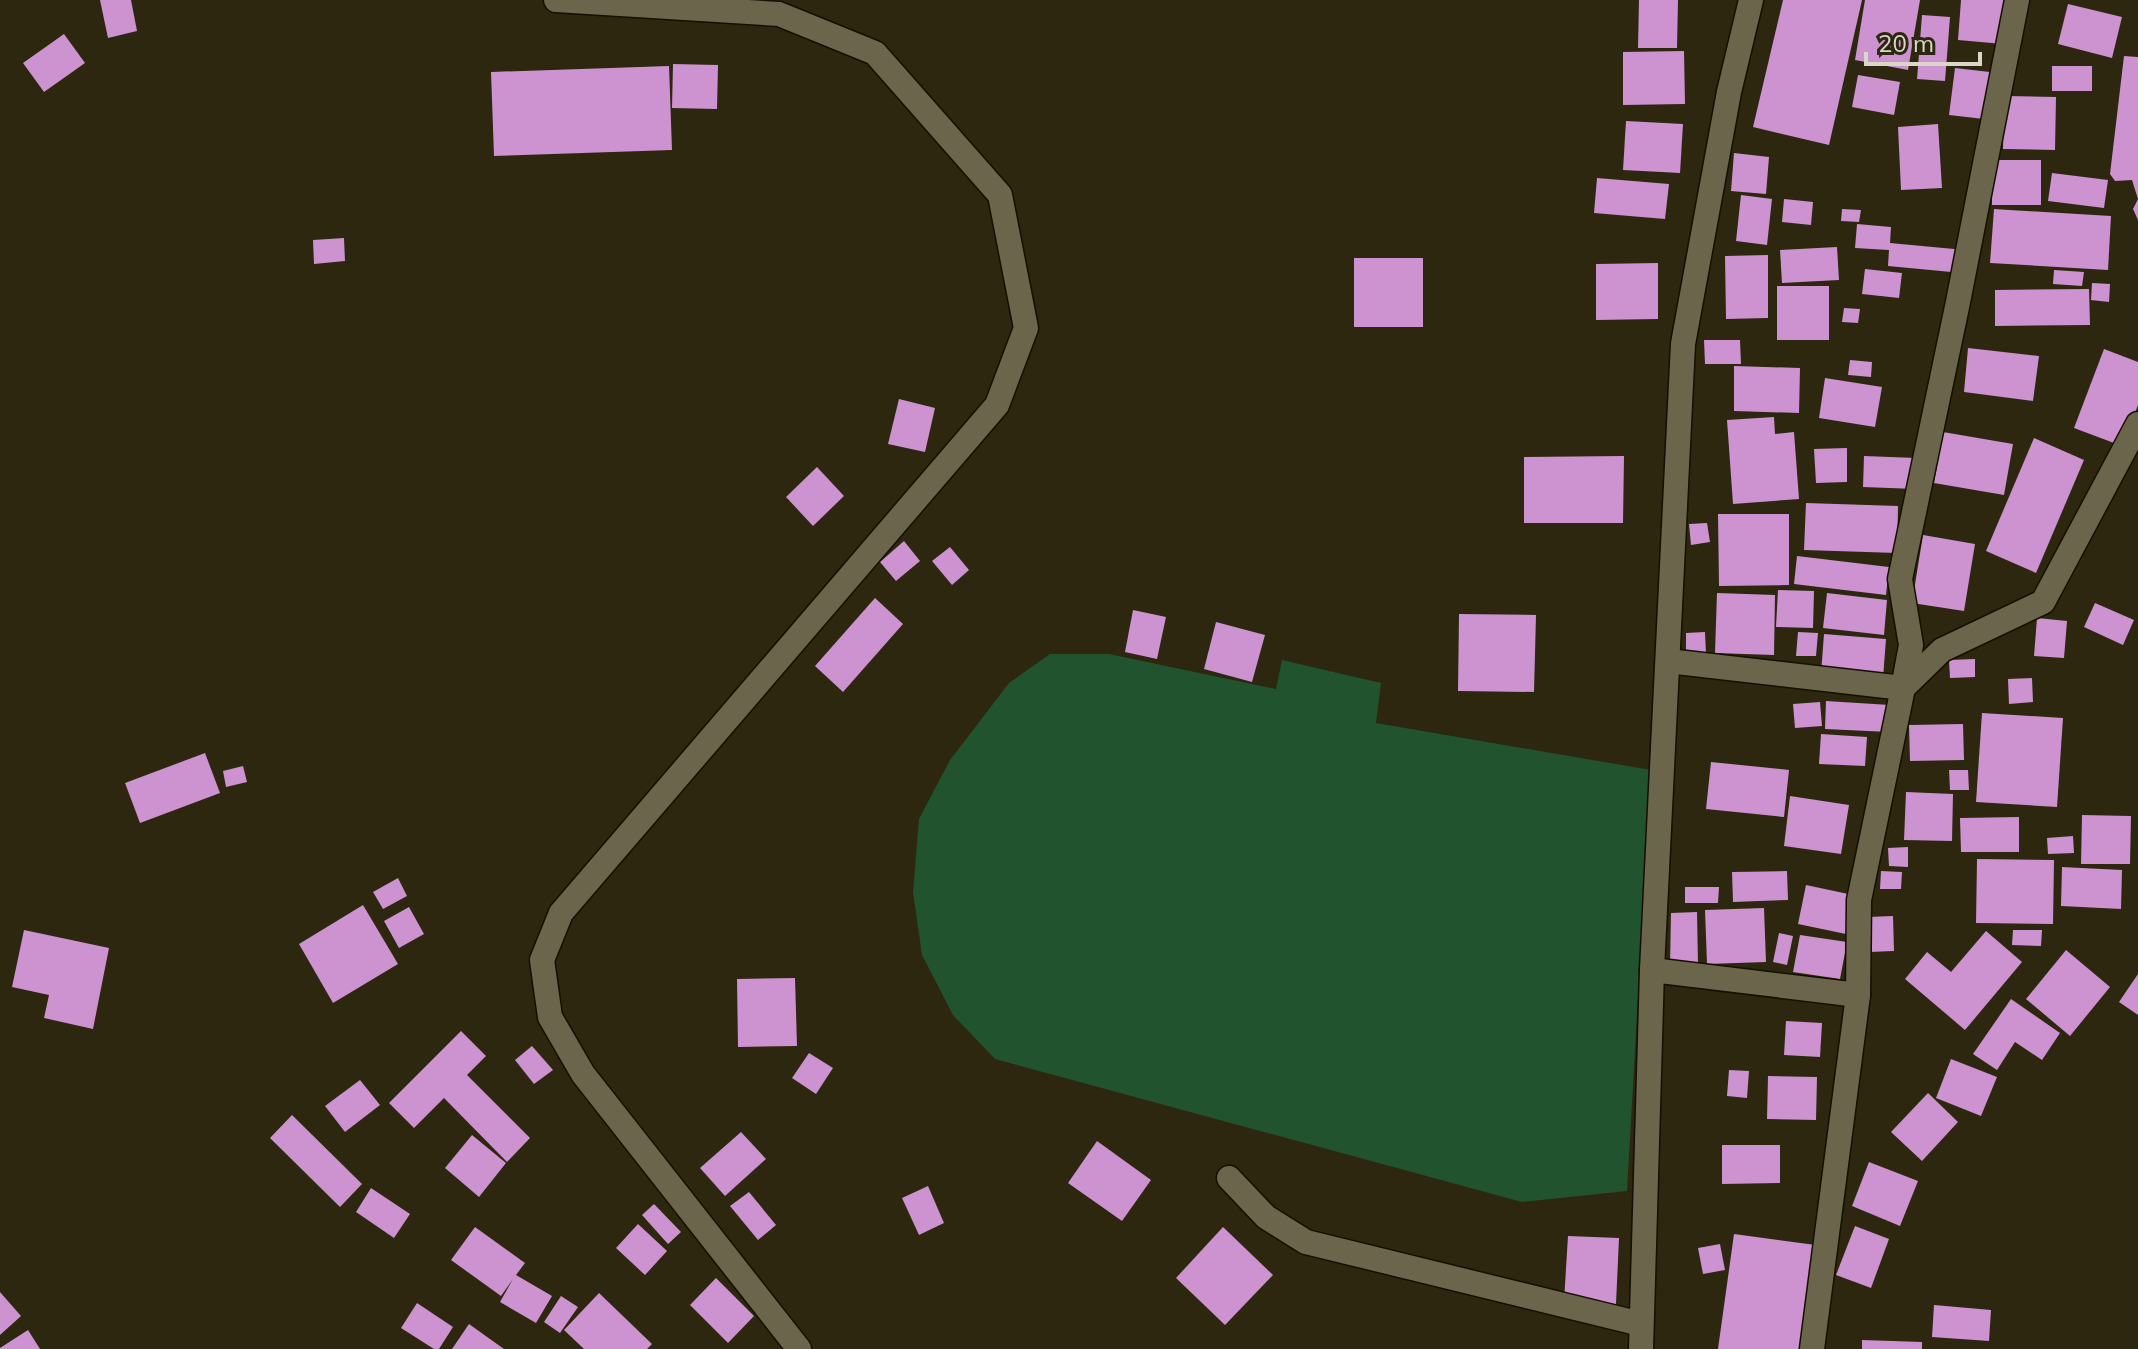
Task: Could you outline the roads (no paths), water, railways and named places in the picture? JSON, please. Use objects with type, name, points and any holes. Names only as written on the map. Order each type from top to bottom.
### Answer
[{"type":"street","points":[[556,0],[779,14],[875,53],[1000,195],[1026,328],[997,405],[561,913],[542,960],[550,1017],[583,1074],[799,1349]]},
{"type":"street","points":[[1641,1349],[1652,970],[1683,344],[1729,92],[1751,0]]},
{"type":"street","points":[[1812,1349],[1858,995],[1859,900],[1911,645],[1900,579],[2017,0]]},
{"type":"street","points":[[1903,688],[1942,650],[2043,602],[2138,424]]},
{"type":"street","points":[[1668,661],[1903,688]]},
{"type":"street","points":[[1652,970],[1858,995]]},
{"type":"street","points":[[1229,1178],[1266,1217],[1306,1242],[1641,1324]]}]
